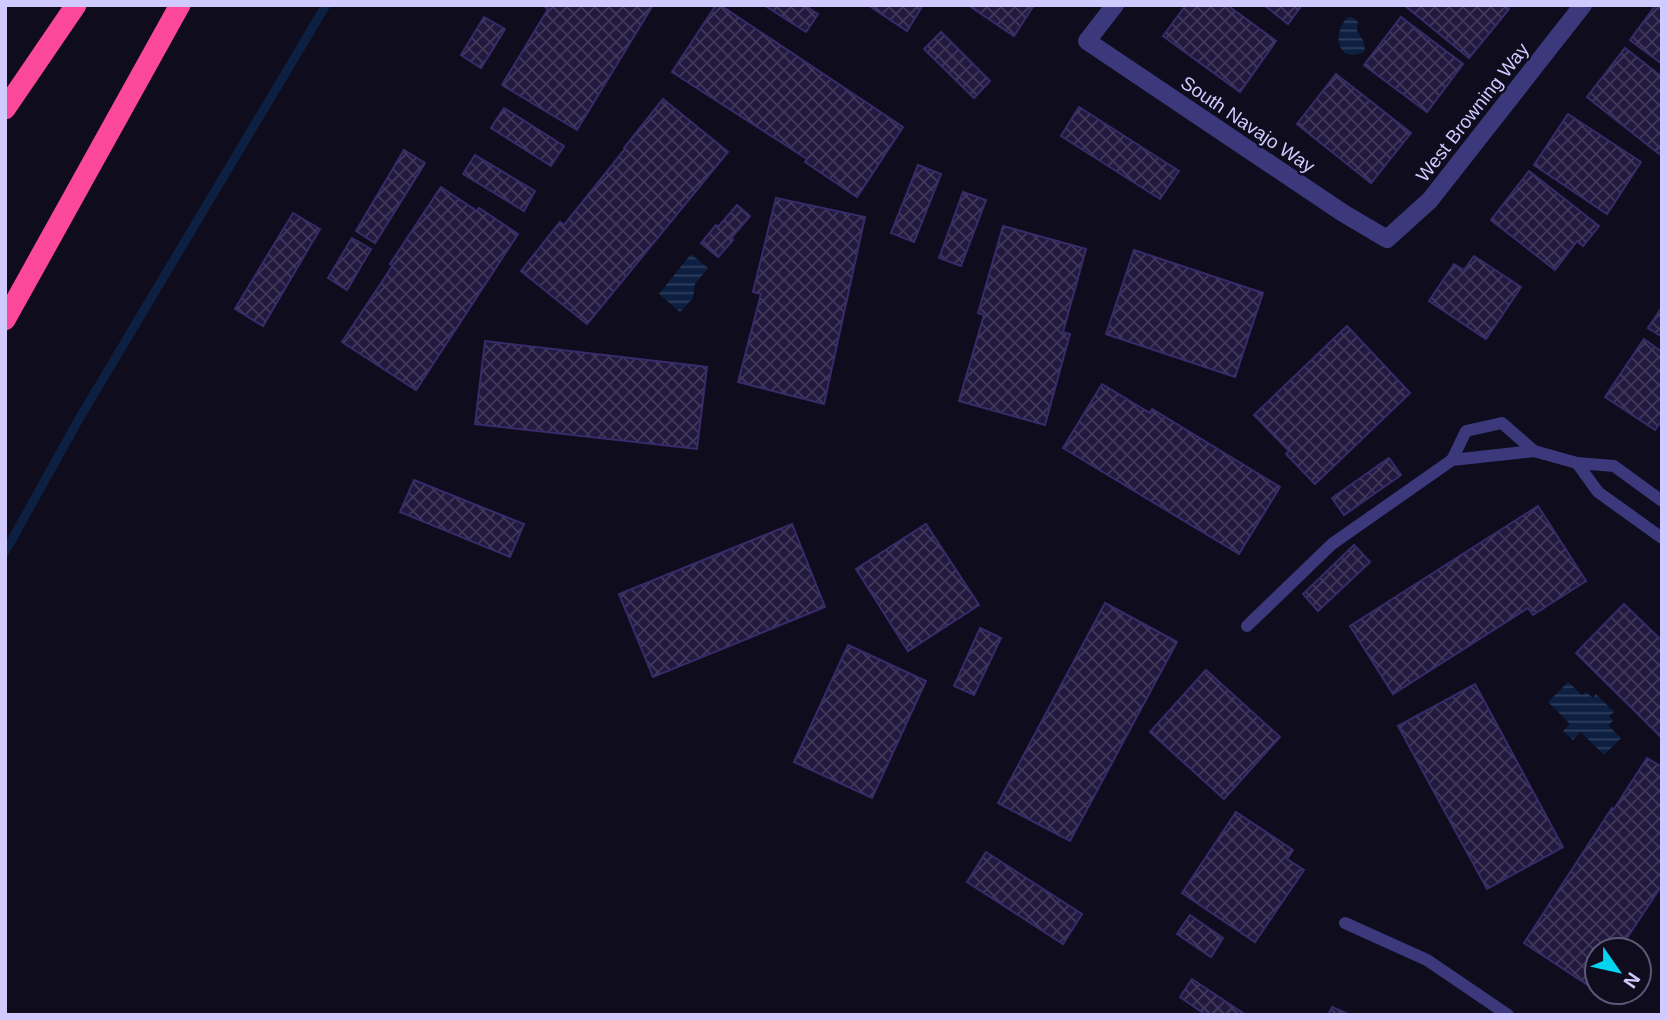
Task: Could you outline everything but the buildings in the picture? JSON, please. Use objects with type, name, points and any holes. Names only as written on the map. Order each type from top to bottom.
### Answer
[{"type":"highway","points":[[5,109],[76,5]]},
{"type":"highway","points":[[5,320],[180,5]]},
{"type":"street","name":"South Navajo Way","points":[[1115,5],[1087,41],[1332,206],[1387,239]]},
{"type":"street","name":"West Browning Way","points":[[1387,239],[1430,200],[1583,5]]},
{"type":"lane","points":[[1452,460],[1466,431],[1502,423],[1534,451]]},
{"type":"lane","points":[[1247,626],[1332,544],[1452,460],[1534,451],[1577,463],[1614,466],[1662,501]]},
{"type":"lane","points":[[1577,463],[1598,492],[1662,538]]},
{"type":"lane","points":[[1345,923],[1427,960],[1508,1015]]},
{"type":"water","points":[[1348,17],[1358,22],[1357,31],[1364,42],[1365,51],[1356,55],[1343,52],[1340,46],[1339,32]]},
{"type":"water","points":[[691,254],[708,268],[695,284],[693,298],[680,312],[659,294]]},
{"type":"water","points":[[1568,682],[1582,695],[1586,692],[1593,698],[1596,694],[1614,712],[1609,716],[1613,721],[1608,725],[1621,738],[1604,755],[1581,732],[1573,740],[1563,731],[1570,724],[1548,702]]},
{"type":"waterway","points":[[5,552],[79,419],[326,5]]}]
